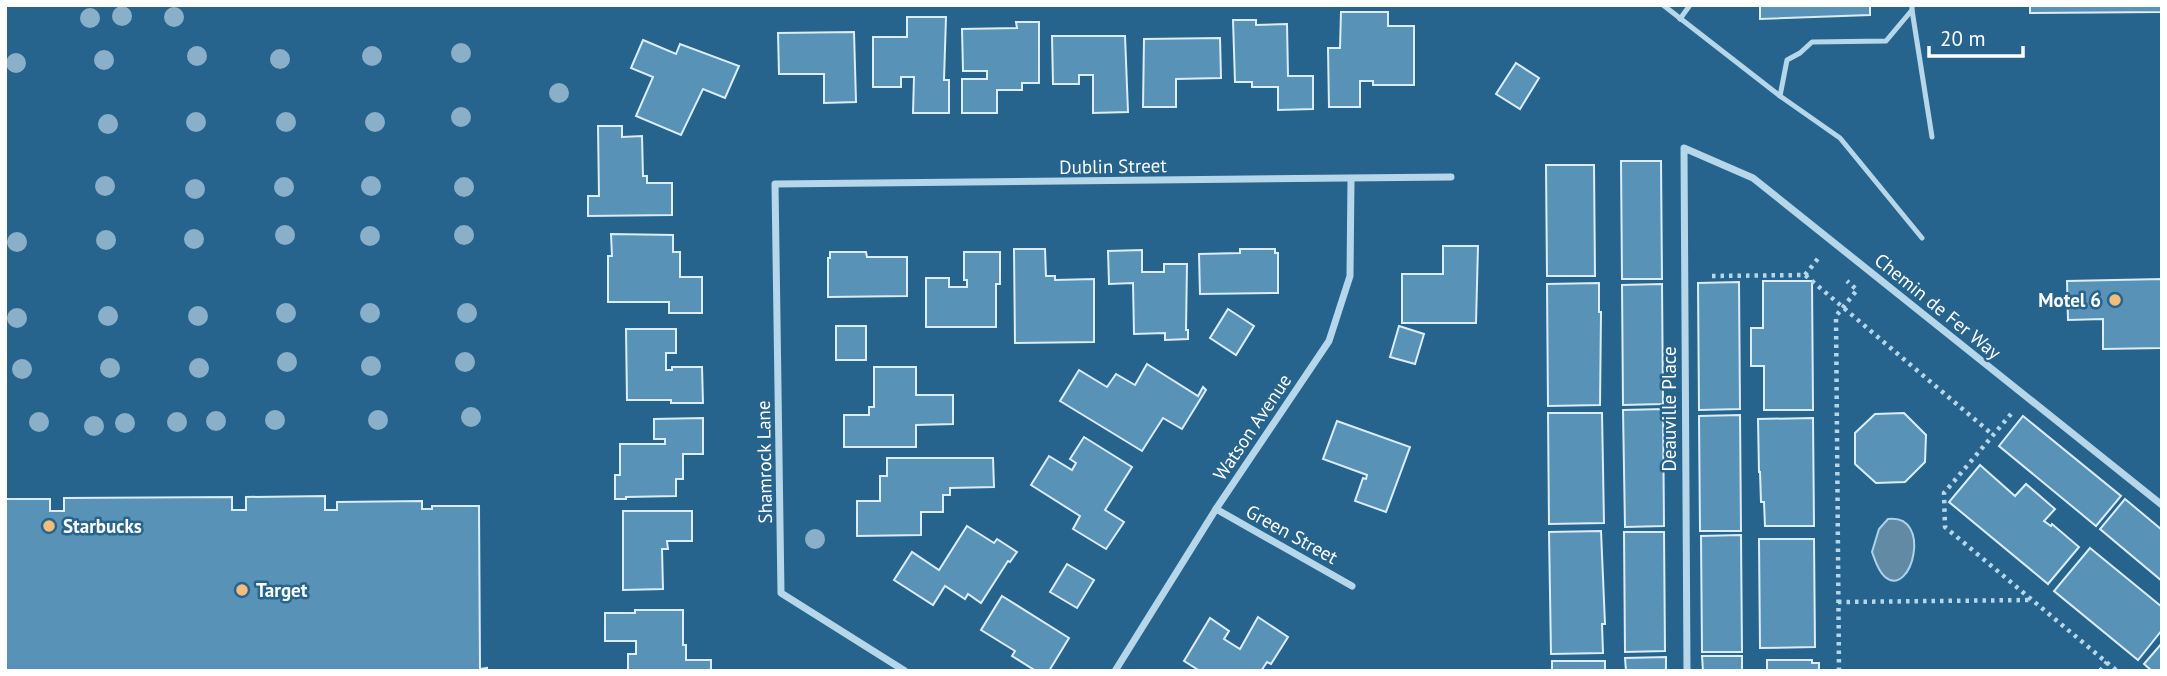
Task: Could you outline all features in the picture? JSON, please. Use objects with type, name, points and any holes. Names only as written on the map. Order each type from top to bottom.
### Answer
[{"type":"street","name":"Chemin de Fer Way","points":[[1684,148],[1752,177],[2162,505]]},
{"type":"street","name":"Deauville Place","points":[[1684,148],[1686,671]]},
{"type":"street","name":"Dublin Street","points":[[775,184],[1451,177]]},
{"type":"street","name":"Watson Avenue","points":[[1115,671],[1216,509],[1329,341],[1350,275],[1351,179]]},
{"type":"street","name":"Shamrock Lane","points":[[775,184],[781,593],[905,671]]},
{"type":"street","name":"Green Street","points":[[1216,509],[1352,586]]},
{"type":"lane","points":[[1663,5],[1780,96],[1840,138],[1922,238]]},
{"type":"lane","points":[[1680,19],[1690,5]]},
{"type":"lane","points":[[1780,96],[1787,60],[1812,42],[1886,41],[1912,8]]},
{"type":"lane","points":[[1912,8],[1932,137]]},
{"type":"path","points":[[1805,275],[1819,256],[1828,264]]},
{"type":"path","points":[[1838,273],[1857,290],[1836,316],[1839,671]]},
{"type":"path","points":[[1712,276],[1805,275],[1993,435]]},
{"type":"path","points":[[2011,414],[1944,493],[1945,527],[2117,671]]},
{"type":"path","points":[[1839,602],[2032,600]]},
{"type":"path","points":[[2100,671],[2107,662]]},
{"type":"water","points":[[1888,519],[1902,521],[1910,529],[1914,541],[1910,567],[1895,581],[1883,575],[1872,552],[1879,529]]},
{"type":"building","points":[[1760,5],[1870,5],[1870,15],[1760,19]]},
{"type":"building","points":[[2030,5],[2162,5],[2162,12],[2030,13]]},
{"type":"building","points":[[1341,12],[1388,12],[1388,26],[1414,26],[1414,85],[1373,85],[1373,81],[1360,81],[1360,107],[1329,107],[1328,48],[1340,48]]},
{"type":"building","points":[[907,17],[946,17],[944,80],[949,80],[949,113],[913,113],[914,77],[901,77],[901,87],[873,87],[873,37],[907,37]]},
{"type":"building","points":[[1233,20],[1256,20],[1256,25],[1287,24],[1288,76],[1313,76],[1313,109],[1278,110],[1278,87],[1252,87],[1252,82],[1235,82]]},
{"type":"building","points":[[1016,22],[1039,22],[1039,83],[1022,83],[1022,90],[997,90],[997,113],[962,113],[962,79],[987,79],[987,71],[963,71],[962,29],[1017,28]]},
{"type":"building","points":[[854,32],[856,102],[824,103],[824,74],[779,74],[778,33]]},
{"type":"building","points":[[1052,36],[1125,36],[1128,112],[1093,113],[1093,75],[1079,75],[1079,84],[1053,84]]},
{"type":"building","points":[[1220,38],[1221,78],[1176,79],[1176,107],[1143,107],[1144,39]]},
{"type":"building","points":[[643,40],[676,54],[680,44],[739,66],[725,98],[703,89],[681,135],[636,116],[653,77],[631,68]]},
{"type":"building","points":[[1516,63],[1539,78],[1520,109],[1496,94]]},
{"type":"building","points":[[598,126],[622,126],[622,137],[642,136],[643,176],[647,176],[647,183],[672,183],[672,215],[588,216],[588,196],[599,196]]},
{"type":"building","points":[[1621,161],[1661,161],[1662,279],[1622,279]]},
{"type":"building","points":[[1546,165],[1594,165],[1595,276],[1547,276]]},
{"type":"building","points":[[611,234],[673,235],[673,252],[680,252],[680,277],[702,277],[702,313],[669,313],[669,302],[608,302]]},
{"type":"building","points":[[1443,246],[1478,246],[1476,323],[1402,323],[1402,274],[1443,274]]},
{"type":"building","points":[[1014,249],[1045,249],[1046,276],[1055,276],[1055,280],[1094,279],[1094,342],[1015,343]]},
{"type":"building","points":[[1240,249],[1275,249],[1275,253],[1278,253],[1278,293],[1200,294],[1199,254],[1240,253]]},
{"type":"building","points":[[1142,250],[1142,272],[1164,272],[1164,264],[1187,264],[1188,339],[1165,340],[1165,333],[1134,334],[1133,283],[1109,284],[1108,251]]},
{"type":"building","points":[[830,252],[866,252],[867,257],[907,257],[907,296],[828,297]]},
{"type":"building","points":[[964,252],[1000,252],[1000,284],[996,284],[996,327],[926,327],[926,278],[949,278],[949,287],[967,287],[967,280],[964,280]]},
{"type":"building","name":"Motel 6","points":[[2162,279],[2162,348],[2103,349],[2103,319],[2068,320],[2067,281]]},
{"type":"building","points":[[1763,281],[1812,281],[1813,410],[1764,410],[1764,366],[1751,366],[1751,328],[1763,328]]},
{"type":"building","points":[[1739,282],[1740,409],[1699,410],[1698,283]]},
{"type":"building","points":[[1599,283],[1600,405],[1548,406],[1547,284]]},
{"type":"building","points":[[1662,284],[1663,404],[1623,405],[1622,285]]},
{"type":"building","points":[[1228,309],[1254,326],[1236,355],[1210,338]]},
{"type":"building","points":[[836,326],[866,326],[866,360],[836,360]]},
{"type":"building","points":[[1399,326],[1424,334],[1415,364],[1390,357]]},
{"type":"building","points":[[626,329],[676,329],[676,353],[666,353],[666,370],[672,370],[672,367],[702,367],[703,403],[627,400]]},
{"type":"building","points":[[1147,364],[1198,396],[1203,387],[1206,390],[1182,429],[1163,418],[1142,451],[1060,401],[1079,370],[1107,387],[1116,374],[1135,385]]},
{"type":"building","points":[[874,367],[916,367],[916,395],[953,395],[953,424],[916,425],[916,447],[844,447],[844,415],[869,415],[869,407],[874,407]]},
{"type":"building","points":[[1663,409],[1664,526],[1625,527],[1623,410]]},
{"type":"building","points":[[1548,413],[1602,413],[1604,523],[1549,524]]},
{"type":"building","points":[[1904,413],[1926,435],[1925,462],[1905,482],[1876,483],[1855,464],[1855,433],[1875,414]]},
{"type":"building","points":[[1740,415],[1741,531],[1700,531],[1699,416]]},
{"type":"building","points":[[2023,416],[2121,496],[2096,526],[1999,446]]},
{"type":"building","points":[[703,418],[703,454],[683,454],[683,479],[676,479],[676,496],[615,499],[615,475],[620,475],[620,444],[665,444],[665,439],[654,439],[654,419]]},
{"type":"building","points":[[1813,418],[1814,526],[1765,526],[1759,472],[1758,419]]},
{"type":"building","points":[[1337,421],[1410,447],[1386,512],[1355,501],[1363,478],[1366,479],[1367,475],[1323,459]]},
{"type":"building","points":[[1084,437],[1132,467],[1105,510],[1124,522],[1106,549],[1073,529],[1080,516],[1031,485],[1049,456],[1072,470],[1076,463],[1070,459]]},
{"type":"building","points":[[887,458],[993,458],[994,487],[950,488],[950,495],[943,495],[943,512],[921,512],[921,535],[857,536],[857,501],[880,501],[880,476],[887,476]]},
{"type":"building","points":[[1980,465],[2015,496],[2026,484],[2055,509],[2044,521],[2051,526],[2052,524],[2079,547],[2048,584],[1949,502]]},
{"type":"building","name":"Target","points":[[325,496],[325,510],[337,510],[337,502],[422,501],[422,509],[432,509],[432,506],[479,506],[480,669],[487,668],[487,671],[5,671],[5,499],[50,499],[50,511],[64,511],[64,498],[232,497],[232,510],[246,510],[246,497]]},
{"type":"building","points":[[2125,499],[2162,530],[2162,581],[2100,529]]},
{"type":"building","points":[[623,511],[692,511],[692,541],[667,541],[668,549],[662,549],[663,589],[623,590]]},
{"type":"building","points":[[967,526],[994,543],[997,539],[1017,552],[1010,562],[1008,561],[981,603],[968,594],[965,599],[945,586],[933,605],[894,580],[912,552],[939,570]]},
{"type":"building","points":[[1601,531],[1605,624],[1602,624],[1603,653],[1551,654],[1549,532]]},
{"type":"building","points":[[1624,532],[1664,532],[1665,651],[1625,652]]},
{"type":"building","points":[[1741,535],[1742,652],[1702,652],[1701,536]]},
{"type":"building","points":[[1759,539],[1814,539],[1815,647],[1760,648]]},
{"type":"building","points":[[2090,548],[2162,607],[2162,630],[2138,660],[2054,591]]},
{"type":"building","points":[[1067,564],[1094,580],[1077,608],[1050,592]]},
{"type":"building","points":[[1002,596],[1069,638],[1049,671],[1036,671],[1012,656],[1015,651],[981,630]]},
{"type":"building","points":[[635,610],[683,610],[686,660],[711,660],[711,671],[628,671],[628,654],[636,654],[636,641],[605,641],[605,613],[635,613]]},
{"type":"building","points":[[1258,617],[1288,637],[1271,664],[1267,662],[1261,671],[1200,671],[1184,661],[1210,618],[1229,631],[1224,639],[1240,649]]},
{"type":"building","points":[[2162,643],[2162,671],[2152,671],[2144,664]]},
{"type":"building","points":[[1702,656],[1742,656],[1742,671],[1703,671]]},
{"type":"building","points":[[1666,657],[1666,671],[1626,671],[1625,658]]},
{"type":"building","points":[[1767,660],[1812,660],[1812,663],[1819,663],[1819,671],[1767,671]]},
{"type":"building","points":[[1552,661],[1605,661],[1605,671],[1552,671]]},
{"type":"place","name":"Motel 6","points":[[2115,300]]},
{"type":"place","name":"Starbucks","points":[[49,526]]},
{"type":"place","name":"Target","points":[[242,590]]}]
